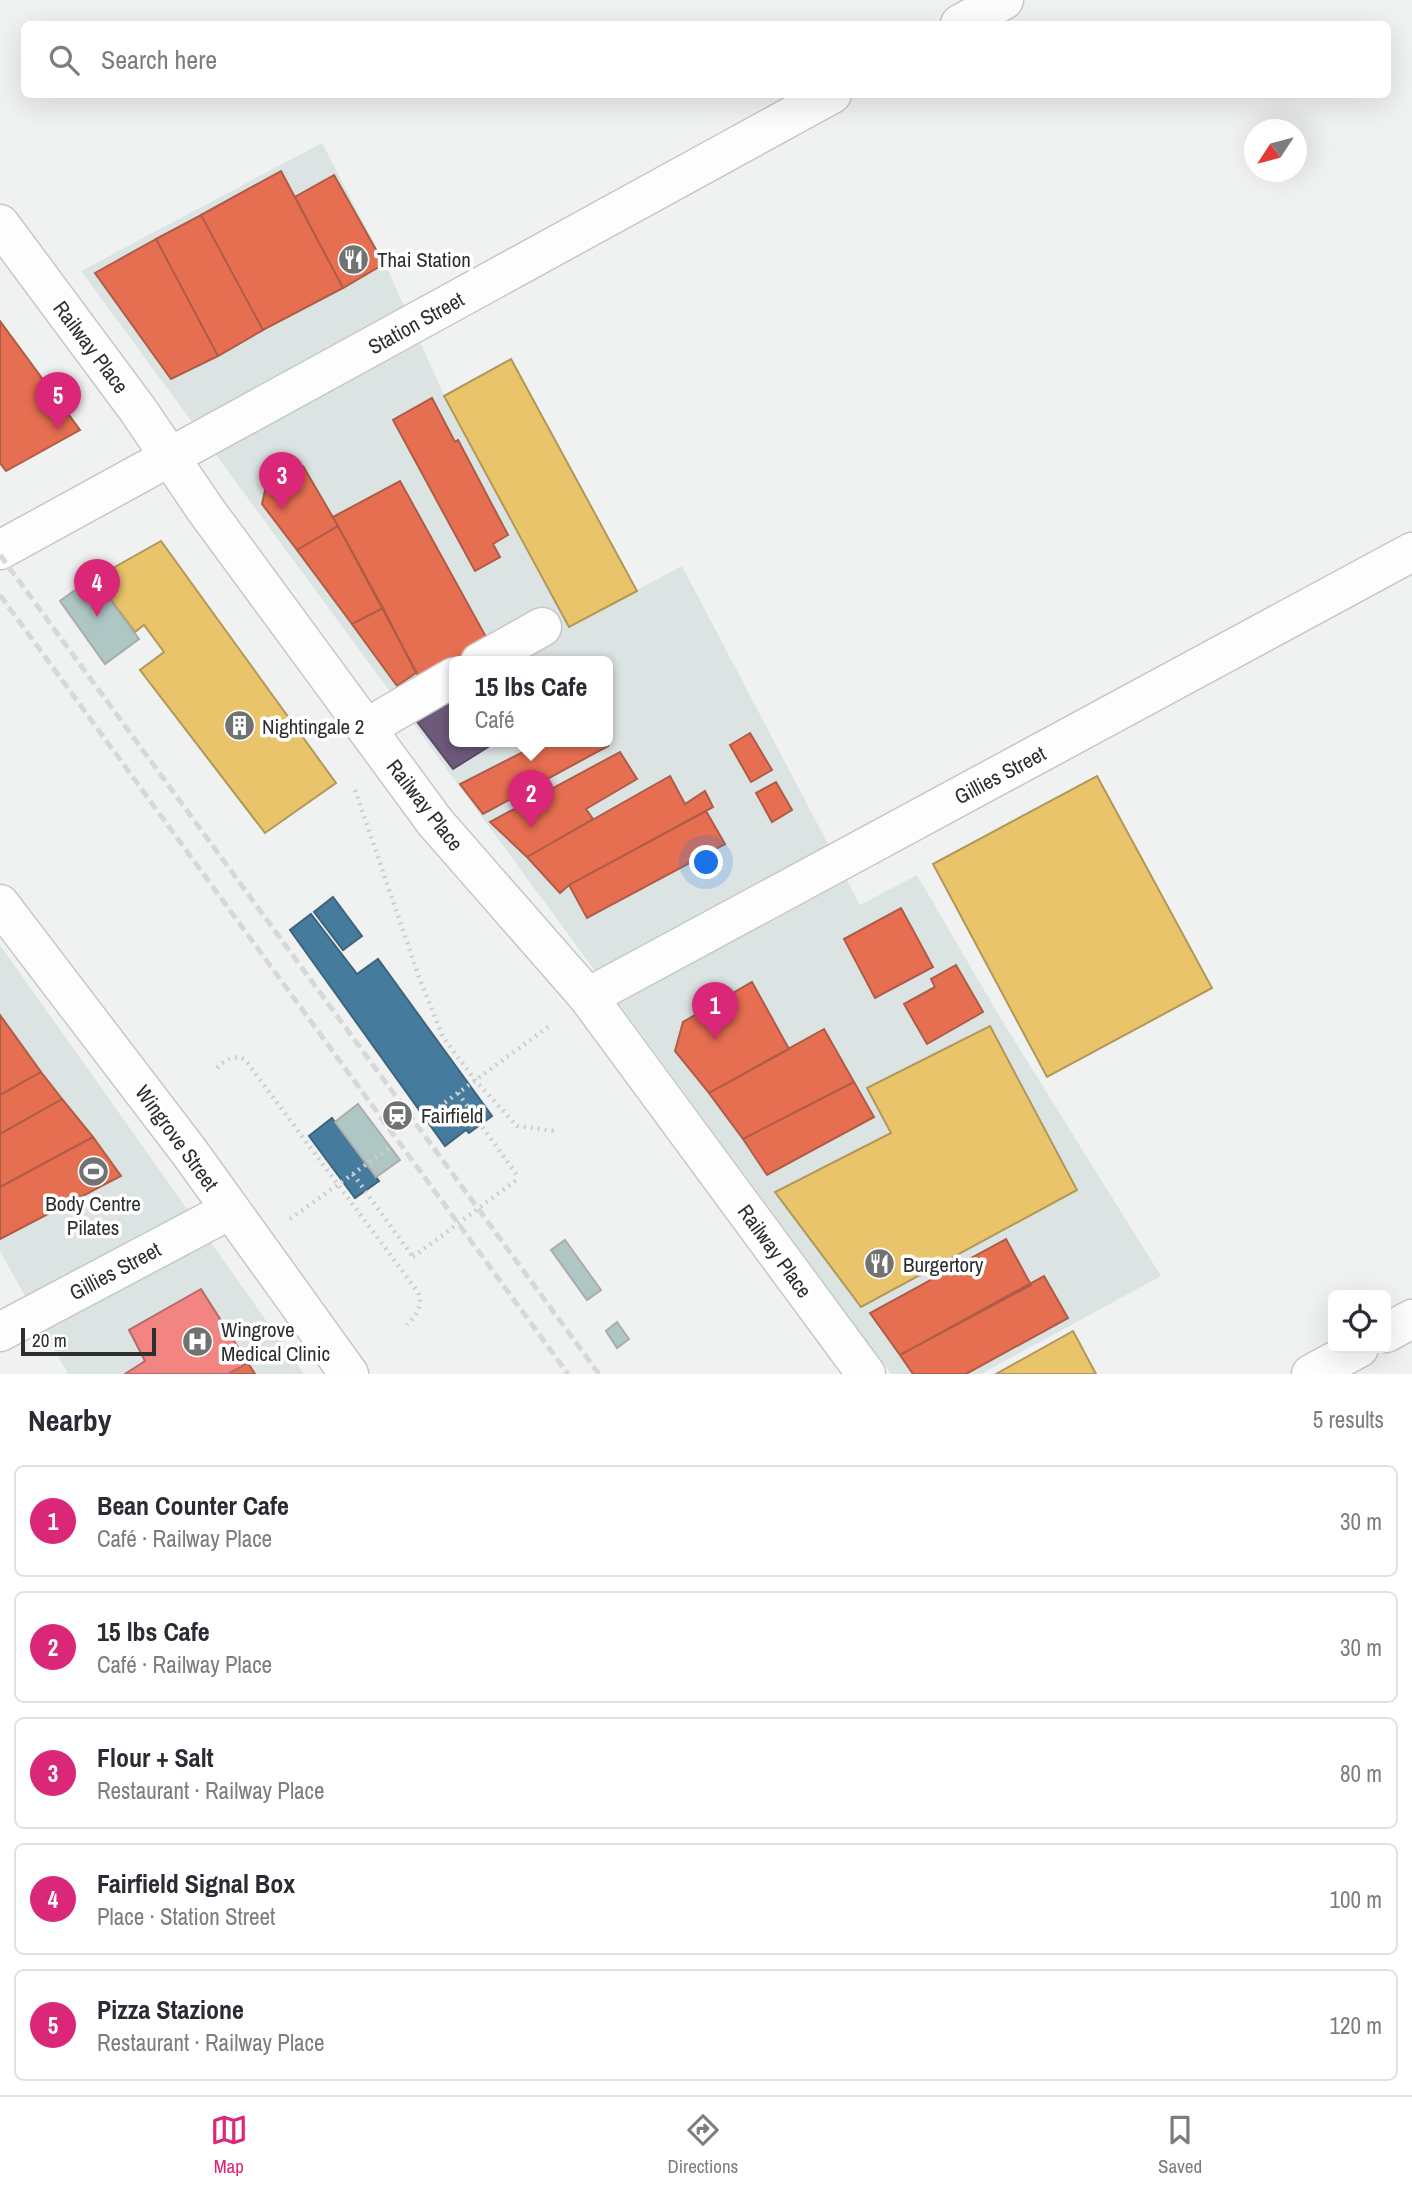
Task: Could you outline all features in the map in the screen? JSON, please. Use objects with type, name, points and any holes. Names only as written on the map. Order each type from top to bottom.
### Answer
[{"type":"street","points":[[966,21],[1004,0]]},
{"type":"street","name":"Station Street","points":[[0,550],[825,98]]},
{"type":"street","name":"Railway Place","points":[[0,225],[144,418],[205,509],[435,822],[588,998],[866,1374]]},
{"type":"street","name":"Gillies Street","points":[[588,998],[1412,552]]},
{"type":"street","points":[[491,656],[542,627]]},
{"type":"street","points":[[366,728],[449,680]]},
{"type":"street","name":"Wingrove Street","points":[[3,913],[190,1153],[349,1374]]},
{"type":"street","name":"Gillies Street","points":[[0,1332],[230,1210]]},
{"type":"street","points":[[1391,1331],[1412,1319]]},
{"type":"street","points":[[1311,1374],[1350,1353]]},
{"type":"path","points":[[355,790],[419,977],[443,1037],[475,1080],[517,1126],[555,1131]]},
{"type":"path","points":[[428,1115],[552,1024]]},
{"type":"path","points":[[217,1068],[238,1057],[247,1061],[418,1292],[421,1297],[419,1309],[407,1325]]},
{"type":"path","points":[[353,1174],[413,1257],[519,1178],[458,1093]]},
{"type":"path","points":[[318,1199],[389,1148]]},
{"type":"shaded area","points":[[322,143],[386,266],[447,402],[569,626],[682,566],[860,905],[917,875],[1001,1019],[1161,1276],[981,1374],[891,1374],[81,271]]},
{"type":"shaded area","points":[[0,945],[304,1374],[68,1374],[0,1251]]},
{"type":"building: Homes","points":[[511,359],[637,591],[569,627],[444,396]]},
{"type":"building: Homes","name":"Nightingale 2","points":[[161,541],[336,783],[265,833],[140,670],[164,652],[144,625],[135,632],[102,588],[113,580],[106,572]]},
{"type":"building: Homes","points":[[1097,776],[1212,988],[1047,1077],[933,864]]},
{"type":"building: Homes","points":[[990,1026],[1077,1190],[861,1307],[775,1192],[891,1133],[867,1088]]},
{"type":"building: Homes","points":[[1073,1331],[1096,1374],[996,1374]]},
{"type":"building: Shops","points":[[281,171],[343,288],[263,330],[201,215]]},
{"type":"building: Shops","points":[[334,175],[384,264],[343,288],[295,197]]},
{"type":"building: Shops","points":[[201,215],[263,330],[218,356],[156,239]]},
{"type":"building: Shops","points":[[156,239],[218,356],[171,379],[95,273]]},
{"type":"building: Shops","points":[[0,321],[80,430],[6,471],[0,463]]},
{"type":"building: Shops","points":[[432,398],[455,442],[458,440],[508,535],[493,544],[500,557],[475,571],[393,420]]},
{"type":"building: Shops","points":[[303,466],[338,526],[297,550],[262,504],[266,486]]},
{"type":"building: Shops","points":[[400,481],[491,646],[472,656],[449,656],[449,666],[419,677],[333,517]]},
{"type":"building: Shops","points":[[338,526],[383,608],[352,624],[297,550]]},
{"type":"building: Shops","points":[[383,608],[416,673],[397,686],[352,624]]},
{"type":"building: Shops","points":[[750,733],[772,770],[751,782],[730,745]]},
{"type":"building: Shops","points":[[533,747],[606,747],[483,814],[460,784]]},
{"type":"building: Shops","points":[[620,752],[637,779],[586,809],[593,819],[527,857],[490,822]]},
{"type":"building: Shops","points":[[670,776],[685,804],[705,791],[713,807],[569,885],[560,893],[527,857]]},
{"type":"building: Shops","points":[[776,782],[792,810],[772,822],[756,793]]},
{"type":"building: Shops","points":[[706,811],[725,844],[587,918],[569,885]]},
{"type":"building: Shops","points":[[901,908],[933,967],[875,998],[844,939]]},
{"type":"building: Shops","points":[[956,965],[983,1012],[927,1044],[904,1004],[935,987],[931,979]]},
{"type":"building: Shops","points":[[752,982],[789,1049],[709,1093],[675,1051],[683,1022]]},
{"type":"building: Shops","points":[[0,1015],[41,1072],[0,1095]]},
{"type":"building: Shops","points":[[824,1029],[854,1082],[743,1139],[709,1093]]},
{"type":"building: Shops","points":[[41,1072],[62,1099],[0,1134],[0,1095]]},
{"type":"building: Shops","points":[[854,1082],[874,1117],[767,1175],[743,1139]]},
{"type":"building: Shops","points":[[62,1099],[93,1137],[0,1187],[0,1134]]},
{"type":"building: Shops","points":[[93,1137],[121,1176],[0,1239],[0,1187]]},
{"type":"building: Shops","points":[[1006,1239],[1031,1285],[900,1355],[870,1313]]},
{"type":"building: Shops","points":[[1044,1276],[1068,1318],[966,1374],[913,1374],[900,1355]]},
{"type":"building: Shops","points":[[248,1363],[255,1374],[228,1374]]},
{"type":"building: Offices","points":[[449,691],[449,747],[488,747],[453,769],[409,711]]},
{"type":"building: Health","points":[[201,1289],[248,1363],[228,1374],[125,1374],[145,1361],[129,1330]]},
{"type":"building: Public","points":[[333,897],[362,936],[343,950],[314,912]]},
{"type":"building: Public","points":[[311,914],[357,974],[378,959],[492,1116],[469,1133],[466,1130],[445,1146],[290,930]]},
{"type":"building: Public","points":[[332,1118],[379,1181],[355,1198],[309,1136]]},
{"type":"building: Other","points":[[93,577],[139,639],[105,664],[60,601]]},
{"type":"building: Other","points":[[358,1104],[400,1160],[376,1177],[335,1122]]},
{"type":"building: Other","points":[[565,1240],[601,1290],[587,1300],[551,1250]]},
{"type":"building: Other","points":[[617,1322],[629,1339],[617,1348],[606,1331]]},
{"type":"railway","points":[[0,555],[599,1374]]},
{"type":"railway","points":[[0,595],[568,1374]]},
{"type":"place","name":"Thai Station","points":[[354,259]]},
{"type":"place","name":"Pizza Stazione","points":[[58,430]]},
{"type":"place","name":"Flour + Salt","points":[[282,510]]},
{"type":"place","name":"Fairfield Signal Box","points":[[97,617]]},
{"type":"place","name":"Nightingale 2","points":[[239,726]]},
{"type":"place","name":"15 lbs Cafe","points":[[531,828]]},
{"type":"place","name":"Bean Counter Cafe","points":[[715,1040]]},
{"type":"place","name":"Fairfield","points":[[398,1115]]},
{"type":"place","name":"Body Centre Pilates","points":[[93,1171]]},
{"type":"place","name":"Burgertory","points":[[880,1264]]},
{"type":"place","name":"Wingrove Medical Clinic","points":[[198,1341]]}]
